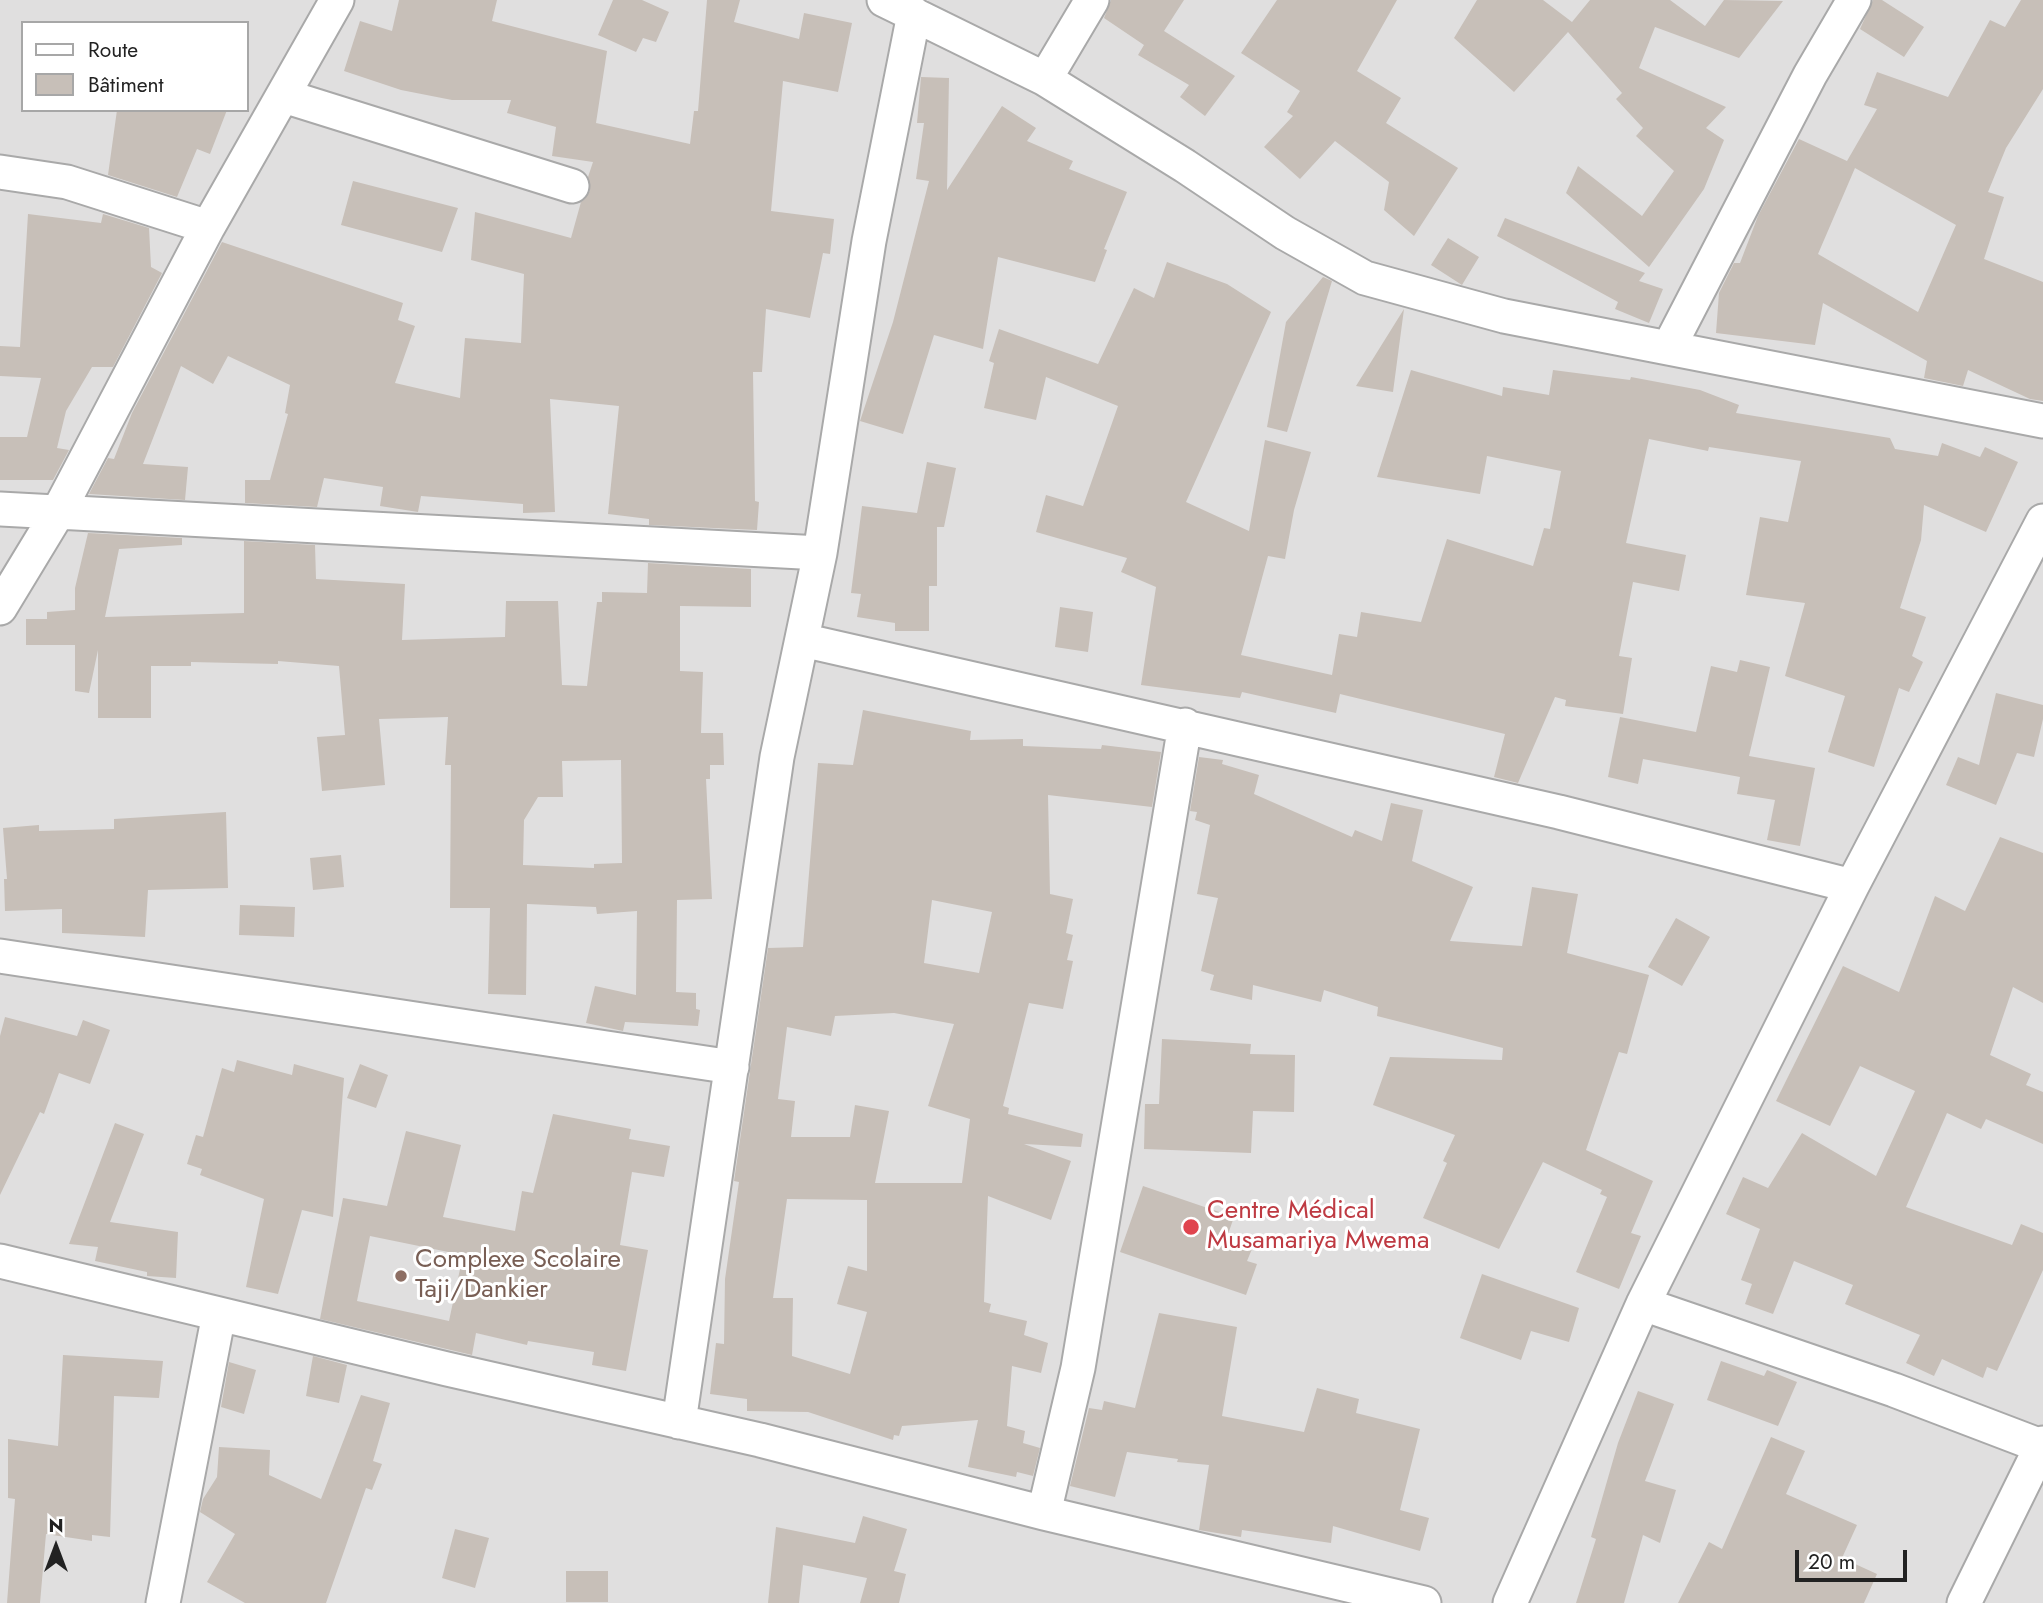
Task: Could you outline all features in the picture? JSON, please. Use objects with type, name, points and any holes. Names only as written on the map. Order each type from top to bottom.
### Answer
[{"type":"street","points":[[0,608],[57,514],[208,227],[337,0]]},
{"type":"street","points":[[884,0],[1045,79],[1185,166],[1285,233],[1365,278],[1504,316],[2043,421]]},
{"type":"street","points":[[1045,79],[1092,0]]},
{"type":"street","points":[[1670,347],[1810,75],[1854,0]]},
{"type":"street","points":[[679,1422],[777,757],[820,553],[869,241],[914,14]]},
{"type":"street","points":[[284,96],[572,186]]},
{"type":"street","points":[[0,172],[67,183],[208,227]]},
{"type":"street","points":[[0,509],[820,553]]},
{"type":"street","points":[[1510,1603],[1643,1304],[1852,886],[2043,522]]},
{"type":"street","points":[[802,640],[1559,811],[1852,886]]},
{"type":"street","points":[[1044,1513],[1078,1368],[1185,725]]},
{"type":"street","points":[[0,956],[732,1067]]},
{"type":"street","points":[[0,1261],[1424,1603]]},
{"type":"street","points":[[1643,1304],[2042,1444],[1964,1603]]},
{"type":"street","points":[[163,1603],[219,1314]]},
{"type":"shaded area","points":[[0,0],[2043,0],[2043,1603],[0,1603]]},
{"type":"building","points":[[399,0],[497,0],[492,21],[607,51],[596,123],[690,144],[694,111],[698,111],[707,0],[740,0],[734,22],[799,39],[804,13],[852,23],[838,92],[783,81],[771,211],[834,219],[830,254],[823,253],[810,318],[766,309],[762,372],[753,372],[755,501],[759,502],[757,530],[649,525],[649,519],[608,514],[619,406],[550,399],[555,512],[523,513],[523,504],[421,496],[418,512],[380,506],[383,487],[324,478],[317,507],[245,503],[245,480],[270,480],[288,414],[285,413],[290,385],[228,356],[213,384],[181,366],[143,464],[188,467],[185,500],[89,494],[108,458],[114,459],[132,413],[222,242],[403,303],[398,320],[415,326],[395,383],[460,398],[465,338],[521,343],[524,274],[471,260],[475,212],[571,238],[581,202],[590,191],[588,177],[593,162],[552,156],[556,127],[507,113],[511,100],[452,100],[401,90],[344,71],[360,21],[392,31]]},
{"type":"building","points":[[613,0],[642,0],[669,12],[656,42],[643,38],[636,52],[598,35]]},
{"type":"building","points":[[1111,0],[1184,0],[1164,31],[1235,76],[1205,116],[1180,97],[1189,85],[1138,55],[1144,45],[1104,18]]},
{"type":"building","points":[[1277,0],[1397,0],[1357,71],[1401,98],[1386,123],[1458,168],[1414,236],[1384,210],[1389,182],[1335,141],[1300,179],[1264,147],[1293,116],[1287,112],[1300,91],[1241,53]]},
{"type":"building","points":[[1477,0],[1543,0],[1572,22],[1590,0],[1670,0],[1705,26],[1724,0],[1783,1],[1739,58],[1655,27],[1639,68],[1726,107],[1706,128],[1724,140],[1704,189],[1649,267],[1566,193],[1578,166],[1642,216],[1674,171],[1636,136],[1643,128],[1616,99],[1622,93],[1568,32],[1514,92],[1454,38]]},
{"type":"building","points":[[1873,0],[1882,0],[1924,27],[1904,57],[1860,29]]},
{"type":"building","points":[[2021,0],[2043,0],[2043,89],[2006,148],[1988,192],[2004,197],[1984,259],[2043,282],[2043,401],[2030,399],[1968,370],[1963,386],[1924,378],[1927,361],[1823,303],[1815,345],[1716,333],[1719,293],[1734,263],[1740,263],[1758,216],[1799,139],[1847,161],[1877,109],[1864,105],[1877,72],[1948,97],[1990,20],[2005,27]],"holes":[[[1855,168],[1956,225],[1918,312],[1818,254]]]},
{"type":"building","points":[[921,77],[949,78],[947,190],[1002,106],[1036,128],[1027,141],[1073,161],[1069,169],[1127,192],[1104,249],[1107,250],[1095,282],[998,257],[983,349],[934,335],[903,434],[860,421],[893,322],[929,181],[916,179],[924,123],[917,123]]},
{"type":"building","points":[[117,112],[226,112],[210,154],[197,149],[177,197],[108,175]]},
{"type":"building","points":[[353,181],[458,208],[442,252],[341,225]]},
{"type":"building","points":[[28,214],[101,223],[103,214],[149,228],[151,267],[162,273],[113,367],[92,367],[66,411],[57,448],[69,450],[53,480],[0,480],[0,437],[27,437],[41,378],[0,376],[0,346],[20,347]]},
{"type":"building","points":[[1505,218],[1645,273],[1639,281],[1663,289],[1649,323],[1615,309],[1618,302],[1497,236]]},
{"type":"building","points":[[1448,238],[1479,257],[1462,285],[1431,265]]},
{"type":"building","points":[[1167,262],[1227,284],[1271,312],[1186,502],[1249,531],[1265,440],[1311,452],[1294,510],[1285,559],[1268,556],[1241,655],[1332,675],[1339,634],[1357,637],[1361,612],[1421,622],[1447,539],[1533,566],[1544,528],[1550,529],[1561,471],[1487,456],[1480,494],[1377,477],[1411,370],[1502,396],[1503,387],[1549,395],[1553,370],[1630,380],[1631,377],[1700,390],[1739,405],[1736,413],[1890,438],[1895,449],[1938,456],[1942,443],[1980,457],[1985,447],[2018,462],[1986,532],[1924,505],[1921,540],[1900,608],[1926,617],[1912,656],[1923,662],[1909,692],[1899,688],[1874,767],[1828,752],[1845,696],[1785,676],[1805,603],[1746,595],[1760,517],[1788,522],[1801,461],[1709,447],[1708,451],[1649,439],[1626,543],[1686,555],[1679,591],[1633,582],[1619,656],[1632,658],[1623,714],[1565,706],[1566,700],[1555,697],[1518,783],[1494,777],[1505,734],[1340,694],[1336,713],[1242,692],[1240,698],[1141,685],[1156,587],[1121,572],[1127,558],[1036,532],[1046,495],[1083,506],[1118,406],[1046,377],[1036,420],[984,408],[994,363],[989,361],[999,329],[1098,364],[1134,288],[1154,298]]},
{"type":"building","points":[[1323,277],[1332,281],[1287,432],[1267,427],[1286,322]]},
{"type":"building","points":[[1404,309],[1393,392],[1356,386]]},
{"type":"building","points":[[927,462],[956,468],[944,527],[937,527],[937,586],[929,586],[929,631],[895,631],[895,623],[857,617],[861,594],[851,593],[862,506],[917,513]]},
{"type":"building","points":[[88,533],[182,538],[182,545],[119,549],[105,617],[244,613],[244,541],[315,545],[316,579],[405,584],[402,640],[505,637],[506,601],[558,601],[562,685],[587,686],[597,602],[602,602],[602,592],[647,593],[648,563],[751,569],[751,607],[680,606],[680,671],[703,672],[701,733],[723,733],[724,765],[710,765],[710,779],[706,779],[712,899],[677,900],[676,992],[696,993],[696,1009],[700,1010],[698,1026],[625,1022],[623,1031],[586,1023],[595,986],[636,995],[637,911],[597,914],[596,907],[527,904],[526,995],[488,994],[490,908],[450,908],[451,765],[445,765],[448,717],[379,719],[385,785],[322,791],[317,737],[345,735],[339,666],[278,661],[278,664],[191,662],[191,666],[151,666],[151,718],[98,718],[98,650],[89,693],[75,691],[75,645],[26,645],[26,619],[47,619],[47,612],[75,610],[75,588]],"holes":[[[621,760],[622,863],[594,864],[594,868],[523,865],[524,820],[538,797],[563,797],[562,761]]]},
{"type":"building","points":[[1060,607],[1093,612],[1088,652],[1055,647]]},
{"type":"building","points":[[1740,660],[1770,667],[1749,756],[1815,768],[1800,846],[1767,840],[1775,800],[1737,794],[1740,777],[1643,759],[1638,784],[1608,777],[1620,717],[1696,732],[1711,666],[1737,672]]},
{"type":"building","points":[[1996,693],[2043,705],[2043,719],[2034,757],[2017,753],[1996,805],[1946,785],[1958,757],[1979,765]]},
{"type":"building","points":[[863,710],[971,731],[970,740],[1023,739],[1023,746],[1101,749],[1102,745],[1161,752],[1152,807],[1048,795],[1050,894],[1073,899],[1066,933],[1073,935],[1067,960],[1073,961],[1063,1009],[1029,1003],[1003,1106],[1009,1108],[1008,1114],[1083,1134],[1081,1147],[1024,1144],[1071,1161],[1051,1220],[988,1196],[984,1302],[991,1304],[989,1312],[1027,1321],[1024,1335],[1048,1343],[1041,1373],[1012,1366],[1007,1426],[1025,1431],[1023,1443],[1040,1448],[1033,1476],[1017,1472],[1016,1477],[968,1467],[978,1420],[902,1426],[899,1436],[894,1435],[893,1440],[808,1412],[747,1411],[747,1399],[710,1394],[716,1343],[724,1344],[725,1279],[739,1182],[734,1181],[768,948],[803,947],[818,763],[853,765]],"holes":[[[932,900],[992,912],[979,973],[924,963]],[[894,1013],[954,1024],[928,1106],[970,1119],[962,1183],[875,1183],[889,1111],[855,1105],[850,1137],[791,1137],[795,1101],[778,1099],[787,1027],[831,1036],[835,1016]],[[787,1199],[867,1200],[867,1271],[848,1266],[837,1304],[867,1312],[850,1374],[792,1356],[793,1298],[773,1298]]]},
{"type":"building","points":[[1199,757],[1223,760],[1222,764],[1259,775],[1254,794],[1352,837],[1355,830],[1382,841],[1391,803],[1423,810],[1412,861],[1473,887],[1450,941],[1522,946],[1532,887],[1578,894],[1567,953],[1649,975],[1627,1054],[1619,1052],[1586,1150],[1653,1181],[1631,1233],[1641,1236],[1619,1289],[1576,1272],[1607,1197],[1600,1194],[1602,1190],[1543,1162],[1499,1249],[1423,1218],[1447,1163],[1443,1161],[1455,1135],[1373,1105],[1390,1057],[1502,1060],[1503,1048],[1377,1016],[1378,1007],[1324,990],[1321,1002],[1253,985],[1252,1000],[1210,990],[1214,975],[1201,971],[1218,898],[1197,894],[1210,825],[1195,820],[1197,812],[1190,811]]},
{"type":"building","points":[[226,812],[228,888],[148,890],[145,937],[62,933],[62,909],[5,911],[4,879],[7,879],[3,828],[39,825],[39,831],[114,829],[114,819]]},
{"type":"building","points":[[2000,837],[2043,853],[2043,1003],[2013,987],[1990,1055],[2031,1074],[2026,1085],[2043,1092],[2043,1144],[1986,1119],[1981,1129],[1947,1113],[1906,1207],[2012,1245],[2021,1224],[2043,1233],[2043,1270],[1997,1371],[1987,1367],[1983,1378],[1942,1359],[1934,1376],[1906,1363],[1920,1335],[1845,1304],[1853,1285],[1794,1261],[1773,1314],[1745,1304],[1752,1284],[1741,1280],[1760,1229],[1726,1214],[1743,1177],[1768,1188],[1802,1133],[1876,1176],[1915,1091],[1860,1066],[1830,1126],[1776,1101],[1843,966],[1899,992],[1935,896],[1965,911]]},
{"type":"building","points":[[341,855],[344,887],[313,890],[310,858]]},
{"type":"building","points":[[240,905],[295,907],[294,937],[239,935]]},
{"type":"building","points":[[1676,918],[1710,937],[1682,986],[1648,967]]},
{"type":"building","points":[[5,1017],[77,1036],[83,1020],[110,1030],[90,1084],[59,1073],[44,1114],[40,1112],[0,1195],[0,1036]]},
{"type":"building","points":[[1162,1039],[1251,1044],[1250,1054],[1295,1055],[1294,1112],[1253,1111],[1251,1153],[1144,1149],[1145,1104],[1159,1104]]},
{"type":"building","points":[[237,1060],[292,1075],[294,1064],[344,1078],[333,1217],[302,1210],[278,1294],[246,1287],[264,1199],[200,1175],[202,1169],[187,1164],[196,1135],[203,1137],[222,1068],[234,1072]]},
{"type":"building","points":[[360,1064],[388,1075],[376,1108],[347,1098]]},
{"type":"building","points":[[553,1114],[631,1129],[629,1139],[670,1146],[664,1177],[632,1172],[620,1245],[648,1250],[626,1371],[592,1365],[594,1352],[528,1341],[527,1345],[476,1333],[472,1355],[320,1319],[343,1198],[387,1206],[406,1131],[461,1145],[443,1217],[515,1231],[522,1191],[533,1193]],"holes":[[[370,1236],[463,1255],[449,1321],[357,1301]]]},
{"type":"building","points":[[115,1123],[144,1134],[110,1222],[178,1232],[176,1278],[147,1276],[147,1272],[95,1261],[98,1247],[69,1244]]},
{"type":"building","points":[[1143,1186],[1234,1217],[1226,1240],[1252,1249],[1247,1261],[1257,1264],[1246,1295],[1120,1252]]},
{"type":"building","points":[[1482,1274],[1579,1308],[1569,1342],[1531,1331],[1521,1360],[1460,1338]]},
{"type":"building","points":[[1159,1313],[1237,1327],[1222,1416],[1304,1432],[1317,1388],[1359,1399],[1356,1413],[1420,1429],[1400,1510],[1429,1518],[1420,1551],[1333,1526],[1331,1543],[1242,1530],[1241,1537],[1199,1530],[1209,1465],[1177,1462],[1178,1459],[1127,1452],[1115,1497],[1070,1486],[1089,1408],[1102,1410],[1104,1401],[1135,1408]]},
{"type":"building","points":[[63,1355],[163,1361],[159,1398],[114,1396],[110,1537],[92,1535],[92,1541],[46,1534],[40,1603],[7,1603],[15,1499],[8,1498],[8,1439],[58,1446]]},
{"type":"building","points":[[313,1356],[347,1365],[339,1403],[306,1396]]},
{"type":"building","points":[[1721,1361],[1764,1376],[1767,1370],[1797,1382],[1778,1426],[1707,1400]]},
{"type":"building","points":[[229,1362],[256,1370],[244,1414],[221,1407]]},
{"type":"building","points":[[1638,1391],[1674,1404],[1645,1481],[1676,1490],[1660,1543],[1643,1535],[1624,1603],[1576,1603],[1596,1539],[1591,1537],[1618,1443]]},
{"type":"building","points":[[361,1395],[390,1403],[373,1461],[382,1464],[372,1490],[366,1488],[326,1603],[245,1603],[207,1582],[235,1534],[200,1512],[203,1499],[217,1477],[219,1447],[270,1450],[269,1475],[321,1499]]},
{"type":"building","points":[[1771,1437],[1805,1451],[1786,1494],[1857,1525],[1842,1558],[1877,1574],[1864,1603],[1678,1603],[1709,1542],[1722,1549]]},
{"type":"building","points":[[863,1516],[907,1529],[894,1571],[906,1574],[899,1603],[860,1603],[867,1578],[803,1565],[799,1603],[768,1603],[776,1527],[855,1543]]},
{"type":"building","points":[[455,1529],[489,1538],[475,1588],[442,1578]]},
{"type":"building","points":[[566,1571],[608,1571],[608,1602],[566,1602]]},
{"type":"place","name":"Centre Médical Musamariya Mwema","points":[[1191,1227]]},
{"type":"place","name":"Complexe Scolaire Taji/Dankier","points":[[401,1276]]}]
